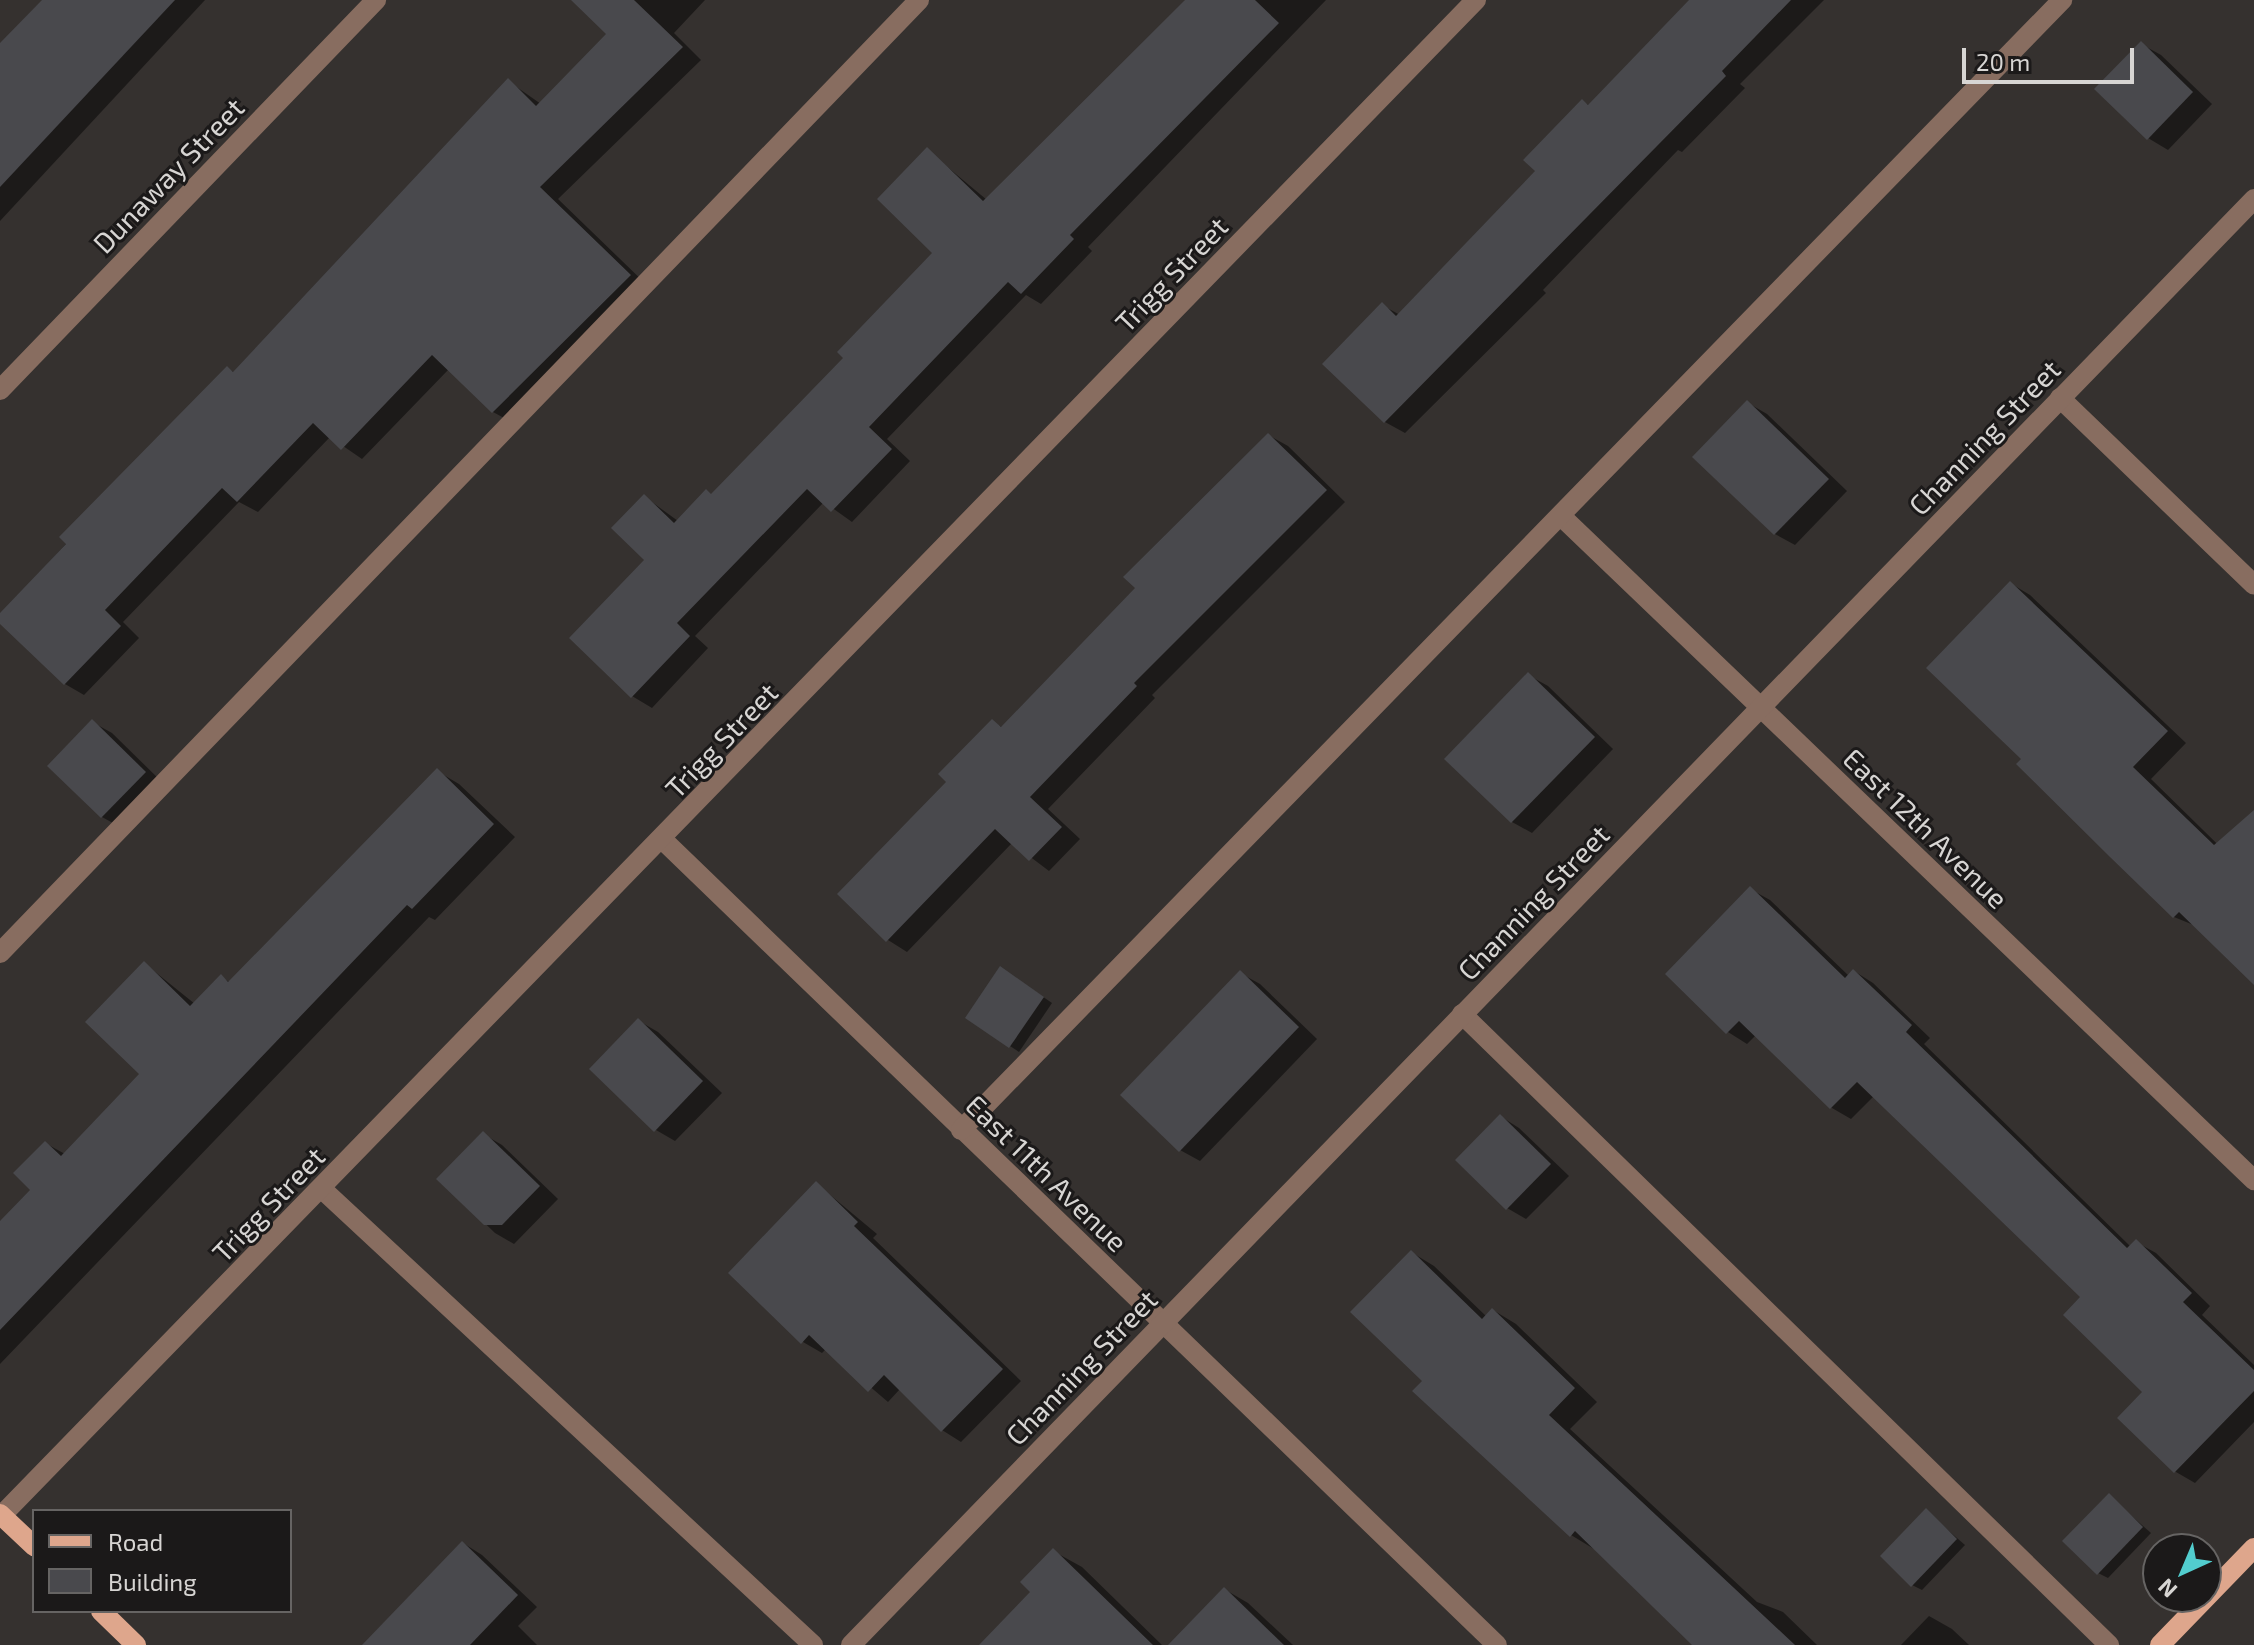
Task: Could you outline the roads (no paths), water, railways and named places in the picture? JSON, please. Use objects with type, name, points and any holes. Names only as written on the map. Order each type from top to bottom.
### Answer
[{"type":"main road","points":[[1,1514],[32,1544]]},
{"type":"main road","points":[[2160,1645],[2254,1548]]},
{"type":"main road","points":[[103,1613],[136,1645]]},
{"type":"street","name":"Dunaway Street","points":[[0,390],[376,0]]},
{"type":"street","points":[[0,953],[919,0]]},
{"type":"street","name":"Trigg Street","points":[[1,1514],[663,840],[1476,0]]},
{"type":"street","points":[[961,1130],[2062,0]]},
{"type":"street","name":"Channing Street","points":[[851,1645],[2254,199]]},
{"type":"street","points":[[2060,398],[2254,585]]},
{"type":"street","name":"East 12th Avenue","points":[[1561,516],[2254,1180]]},
{"type":"street","name":"East 11th Avenue","points":[[663,840],[1497,1645]]},
{"type":"street","points":[[1462,1014],[2109,1645]]},
{"type":"street","points":[[322,1189],[813,1645]]}]
